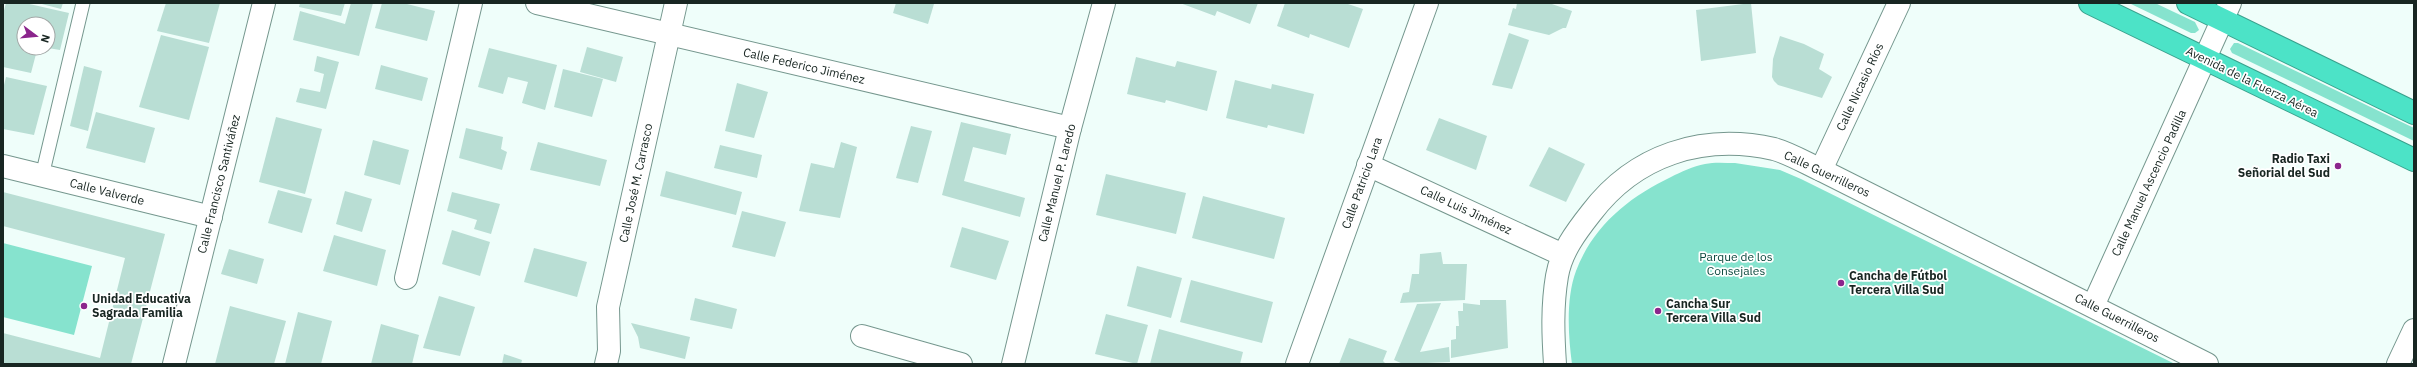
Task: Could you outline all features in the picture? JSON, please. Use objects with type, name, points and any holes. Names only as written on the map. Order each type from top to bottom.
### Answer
[{"type":"highway","name":"Avenida de la Fuerza Aérea","points":[[2090,3],[2414,160]]},
{"type":"highway","points":[[2188,3],[2226,12],[2414,113]]},
{"type":"street","name":"Calle Francisco Santiváñez","points":[[174,364],[264,3]]},
{"type":"street","points":[[406,278],[471,3]]},
{"type":"street","name":"Calle Federico Jiménez","points":[[537,3],[668,35],[1070,128]]},
{"type":"street","name":"Calle José M. Carrasco","points":[[606,364],[609,351],[608,307],[676,3]]},
{"type":"street","name":"Calle Manuel P. Laredo","points":[[1013,364],[1070,128],[1104,3]]},
{"type":"street","name":"Calle Patricio Lara","points":[[1297,364],[1427,3]]},
{"type":"street","name":"Calle Nicasio Ríos","points":[[1821,170],[1899,3]]},
{"type":"street","name":"Calle Manuel Ascencio Padilla","points":[[2093,306],[2206,60],[2226,12]]},
{"type":"street","name":"Calle Guerrilleros","points":[[1555,364],[1552,321],[1557,276],[1563,255],[1575,233],[1600,201],[1630,172],[1664,155],[1700,145],[1735,145],[1774,150],[1821,170],[2207,364]]},
{"type":"street","name":"Calle Luis Jiménez","points":[[1368,165],[1563,255]]},
{"type":"street","name":"Calle Valverde","points":[[3,166],[211,217]]},
{"type":"street","points":[[2398,364],[2414,330]]},
{"type":"street","points":[[862,336],[961,364]]},
{"type":"lane","points":[[42,176],[83,3]]},
{"type":"green space","points":[[2129,3],[2155,3],[2195,22],[2199,30],[2195,33],[2191,33]]},
{"type":"green space","points":[[2234,43],[2238,43],[2414,128],[2414,141],[2232,53],[2230,49]]},
{"type":"green space","name":"Parque de los Consejales","points":[[1735,163],[1780,170],[1801,179],[2175,364],[1572,364],[1569,305],[1573,282],[1583,255],[1602,227],[1627,204],[1641,194],[1679,173],[1705,164]]},
{"type":"green space","points":[[3,243],[92,266],[74,335],[3,317]]},
{"type":"building","points":[[6,3],[25,3],[69,13],[60,50],[56,49],[56,16],[16,16],[16,56],[35,56],[31,73],[3,67],[3,14]]},
{"type":"building","points":[[38,3],[63,3],[61,9]]},
{"type":"building","points":[[166,3],[220,3],[209,43],[157,31]]},
{"type":"building","points":[[300,3],[345,3],[341,16],[299,7]]},
{"type":"building","points":[[351,3],[373,3],[359,56],[293,40],[300,11],[345,24]]},
{"type":"building","points":[[382,3],[403,3],[435,11],[427,41],[375,28]]},
{"type":"building","points":[[896,3],[934,4],[928,24],[893,13]]},
{"type":"building","points":[[1180,3],[1258,3],[1250,24],[1217,11],[1215,16]]},
{"type":"building","points":[[1285,3],[1345,3],[1363,9],[1349,48],[1310,34],[1309,38],[1277,26]]},
{"type":"building","points":[[1517,3],[1549,3],[1572,11],[1566,28],[1549,35],[1508,25],[1513,8],[1516,9]]},
{"type":"building","points":[[1751,3],[1756,53],[1701,61],[1696,10]]},
{"type":"building","points":[[1509,33],[1529,40],[1512,89],[1492,85]]},
{"type":"building","points":[[161,35],[209,47],[189,120],[139,107]]},
{"type":"building","points":[[1780,36],[1804,44],[1824,54],[1819,69],[1832,77],[1822,98],[1778,85],[1774,81],[1772,77],[1773,59]]},
{"type":"building","points":[[587,47],[623,57],[616,82],[580,72]]},
{"type":"building","points":[[489,48],[557,65],[545,110],[522,103],[528,82],[508,77],[503,94],[478,87]]},
{"type":"building","points":[[317,56],[339,62],[326,109],[296,102],[300,88],[320,92],[324,74],[314,71]]},
{"type":"building","points":[[1136,57],[1175,67],[1177,61],[1217,71],[1207,111],[1166,100],[1165,103],[1127,94]]},
{"type":"building","points":[[381,65],[428,78],[422,101],[375,89]]},
{"type":"building","points":[[84,66],[102,71],[88,131],[70,126]]},
{"type":"building","points":[[563,69],[603,79],[592,117],[554,107]]},
{"type":"building","points":[[6,77],[47,86],[34,135],[3,129],[3,89]]},
{"type":"building","points":[[1235,80],[1271,89],[1272,84],[1314,94],[1304,134],[1268,125],[1267,128],[1226,118]]},
{"type":"building","points":[[737,83],[768,92],[754,138],[725,131]]},
{"type":"building","points":[[96,112],[155,128],[145,163],[86,148]]},
{"type":"building","points":[[276,117],[322,129],[305,194],[259,182]]},
{"type":"building","points":[[1439,118],[1487,136],[1476,170],[1426,150]]},
{"type":"building","points":[[961,122],[1011,134],[1006,155],[973,147],[964,181],[1025,198],[1020,217],[942,195]]},
{"type":"building","points":[[911,126],[932,131],[918,183],[896,178]]},
{"type":"building","points":[[466,128],[503,137],[501,149],[507,152],[502,170],[459,158]]},
{"type":"building","points":[[373,140],[409,150],[400,185],[364,175]]},
{"type":"building","points":[[538,142],[607,160],[600,186],[530,170]]},
{"type":"building","points":[[841,142],[857,147],[840,218],[799,211],[811,163],[834,168]]},
{"type":"building","points":[[720,145],[762,155],[757,178],[714,168]]},
{"type":"building","points":[[1549,147],[1585,164],[1566,202],[1529,186]]},
{"type":"building","points":[[666,171],[742,192],[736,215],[660,196]]},
{"type":"building","points":[[1106,174],[1186,193],[1176,234],[1096,215]]},
{"type":"building","points":[[278,190],[312,199],[302,233],[268,223]]},
{"type":"building","points":[[345,191],[372,199],[362,232],[336,224]]},
{"type":"building","points":[[3,192],[165,234],[131,364],[3,364],[3,333],[100,358],[125,258],[3,226]]},
{"type":"building","points":[[452,192],[500,204],[491,234],[474,229],[477,220],[447,211]]},
{"type":"building","points":[[1203,196],[1285,218],[1274,259],[1192,238]]},
{"type":"building","points":[[742,211],[786,222],[775,257],[732,247]]},
{"type":"building","points":[[962,227],[1009,241],[996,280],[950,267]]},
{"type":"building","points":[[452,230],[490,242],[480,276],[442,264]]},
{"type":"building","points":[[334,235],[386,250],[377,286],[323,271]]},
{"type":"building","points":[[534,248],[587,262],[577,297],[524,282]]},
{"type":"building","points":[[229,249],[264,259],[257,284],[221,274]]},
{"type":"building","points":[[1441,252],[1443,264],[1467,264],[1465,300],[1400,303],[1403,293],[1409,292],[1412,274],[1419,274],[1420,254]]},
{"type":"building","points":[[1137,266],[1182,278],[1171,318],[1127,306]]},
{"type":"building","points":[[1191,280],[1273,302],[1262,343],[1180,322]]},
{"type":"building","points":[[439,296],[475,307],[460,356],[423,348]]},
{"type":"building","points":[[695,298],[737,309],[732,329],[690,320]]},
{"type":"building","points":[[1480,300],[1506,300],[1508,348],[1451,358],[1451,340],[1456,339],[1456,326],[1459,326],[1458,311],[1463,311],[1463,303],[1480,305]]},
{"type":"building","points":[[1441,303],[1420,352],[1449,347],[1450,362],[1403,364],[1394,360],[1417,304]]},
{"type":"building","points":[[230,306],[286,321],[274,364],[215,364]]},
{"type":"building","points":[[298,312],[332,321],[321,364],[285,364]]},
{"type":"building","points":[[1106,314],[1148,325],[1137,364],[1095,354]]},
{"type":"building","points":[[631,323],[690,337],[685,359],[640,348],[638,337]]},
{"type":"building","points":[[381,324],[419,335],[412,364],[371,364]]},
{"type":"building","points":[[1159,329],[1243,352],[1240,364],[1150,364]]},
{"type":"building","points":[[1349,338],[1387,351],[1383,361],[1386,364],[1339,364]]},
{"type":"building","points":[[504,354],[522,360],[521,364],[502,364]]},
{"type":"place","name":"Radio Taxi Señorial del Sud","points":[[2338,166]]},
{"type":"place","name":"Cancha de Fútbol Tercera Villa Sud","points":[[1841,283]]},
{"type":"place","name":"Unidad Educativa Sagrada Familia","points":[[84,306]]},
{"type":"place","name":"Cancha Sur Tercera Villa Sud","points":[[1658,311]]}]
